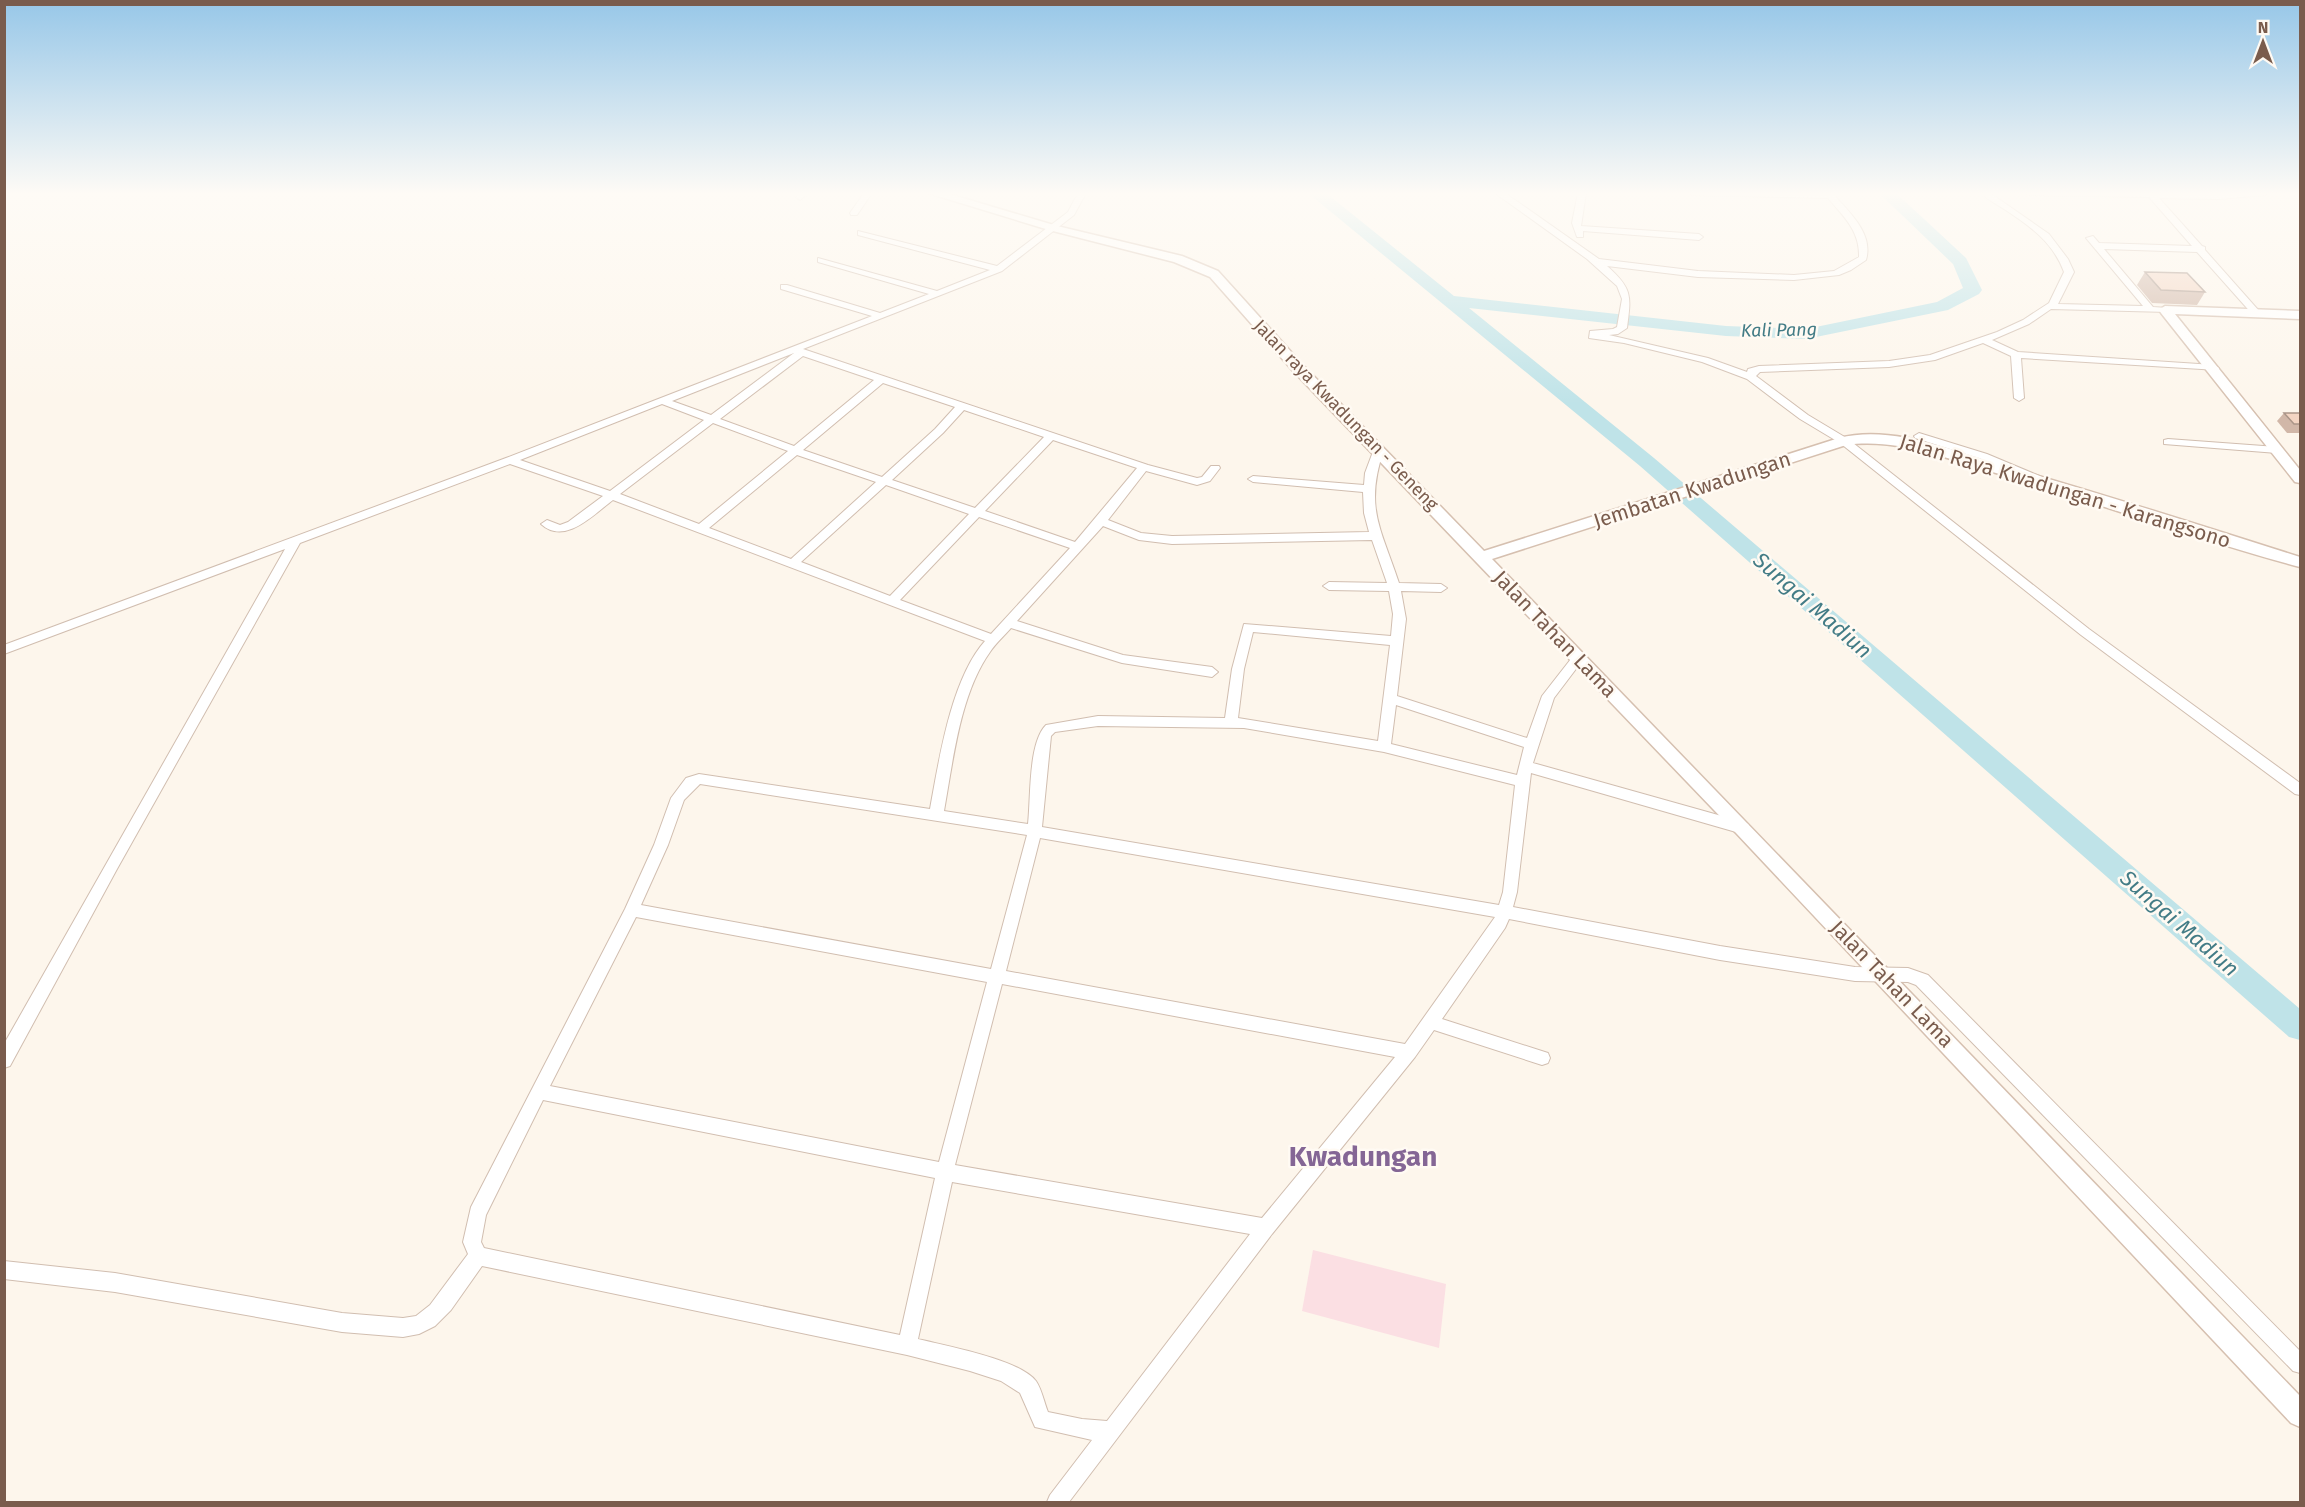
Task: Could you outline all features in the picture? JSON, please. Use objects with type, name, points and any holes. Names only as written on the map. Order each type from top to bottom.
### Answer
[{"type":"main road","name":"Jalan raya Kwadungan - Geneng","points":[[1189,263],[1214,273],[1298,368],[1379,449],[1481,557]]},
{"type":"main road","points":[[2165,310],[2301,315]]},
{"type":"main road","points":[[2165,310],[2214,368],[2301,479]]},
{"type":"main road","name":"Jalan Raya Kwadungan - Karangsono","points":[[1827,446],[1870,437],[1895,440],[2059,486],[2301,562]]},
{"type":"main road","name":"Jembatan Kwadungan","points":[[1481,557],[1827,446]]},
{"type":"main road","name":"Jalan Tahan Lama","points":[[1481,557],[1885,976],[2301,1414]]},
{"type":"street","points":[[833,263],[939,294]]},
{"type":"street","points":[[977,263],[999,269]]},
{"type":"street","points":[[4,650],[800,350],[999,269],[1006,263]]},
{"type":"street","points":[[1599,263],[1613,277],[1626,296],[1622,328],[1615,332],[1593,333],[1592,336],[1624,340],[1705,360],[1751,377],[1804,417],[1844,441],[2085,632],[2301,790]]},
{"type":"street","points":[[1606,263],[1662,272],[1788,278],[1831,274],[1851,268],[1857,263]]},
{"type":"street","points":[[1751,377],[1752,372],[1759,369],[1889,364],[1932,358],[1983,340],[2026,322],[2053,305],[2069,272],[2067,263]]},
{"type":"street","points":[[2112,263],[2150,309]]},
{"type":"street","points":[[2214,263],[2257,315]]},
{"type":"street","points":[[784,287],[882,316]]},
{"type":"street","points":[[2053,305],[2165,310]]},
{"type":"street","points":[[1983,340],[2016,355],[2214,368]]},
{"type":"street","points":[[800,350],[1051,436],[1197,482],[1206,479],[1215,468]]},
{"type":"street","points":[[547,524],[565,529],[714,419],[800,350]]},
{"type":"street","points":[[2016,355],[2019,398]]},
{"type":"street","points":[[701,529],[881,379]]},
{"type":"street","points":[[663,401],[794,450],[1077,547]]},
{"type":"street","points":[[792,564],[962,406]]},
{"type":"street","points":[[892,601],[1051,436]]},
{"type":"street","points":[[1919,436],[2023,470],[2059,486]]},
{"type":"street","points":[[2168,442],[2277,450]]},
{"type":"street","points":[[1379,449],[1371,474],[1369,510],[1374,536],[1395,587],[1400,612],[1384,747]]},
{"type":"street","points":[[510,460],[995,640]]},
{"type":"street","points":[[936,816],[960,701],[977,662],[1008,623],[1101,521],[1144,466]]},
{"type":"street","points":[[1253,479],[1370,489]]},
{"type":"street","points":[[1101,521],[1139,536],[1163,540],[1374,536]]},
{"type":"street","points":[[4,1061],[85,910],[194,723],[296,540]]},
{"type":"street","points":[[1329,586],[1441,588]]},
{"type":"street","points":[[1008,623],[1122,659],[1212,672]]},
{"type":"street","points":[[1231,723],[1238,669],[1248,627],[1396,641]]},
{"type":"street","points":[[1057,1503],[1266,1228],[1409,1052],[1500,924],[1510,892],[1524,774],[1531,744],[1548,696],[1578,658]]},
{"type":"street","points":[[1390,699],[1426,708],[1480,730],[1531,744]]},
{"type":"street","points":[[907,1346],[945,1172],[1035,831],[1042,744],[1045,734],[1051,728],[1098,721],[1231,723],[1290,729],[1524,774],[1743,828]]},
{"type":"street","points":[[478,1256],[472,1242],[477,1213],[632,910],[661,845],[678,798],[691,782],[714,781],[1035,831],[1504,912],[1650,942],[1885,976],[1916,977],[1931,988],[2301,1364]]},
{"type":"street","points":[[632,910],[1409,1052]]},
{"type":"street","points":[[1430,1022],[1542,1058]]},
{"type":"street","points":[[540,1092],[945,1172],[1266,1228]]},
{"type":"street","points":[[4,1270],[180,1292],[329,1320],[403,1327],[417,1326],[434,1314],[478,1256]]},
{"type":"street","points":[[478,1256],[907,1346],[975,1364],[1016,1378],[1029,1388],[1039,1416],[1049,1423],[1112,1431]]},
{"type":"shaded area","points":[[1313,1250],[1446,1284],[1439,1348],[1302,1311]]},
{"type":"building","points":[[2145,272],[2187,273],[2205,292],[2161,290]]},
{"type":"building","points":[[2284,413],[2301,413],[2301,424],[2294,424]]},
{"type":"waterway","name":"Sungai Madiun","points":[[1403,263],[1647,462],[2300,1027]]},
{"type":"waterway","name":"Kali Pang","points":[[1450,301],[1726,331],[1806,334],[1942,306],[1973,290],[1961,263]]},
{"type":"district","name":"Kwadungan","points":[[1363,1156]]}]
